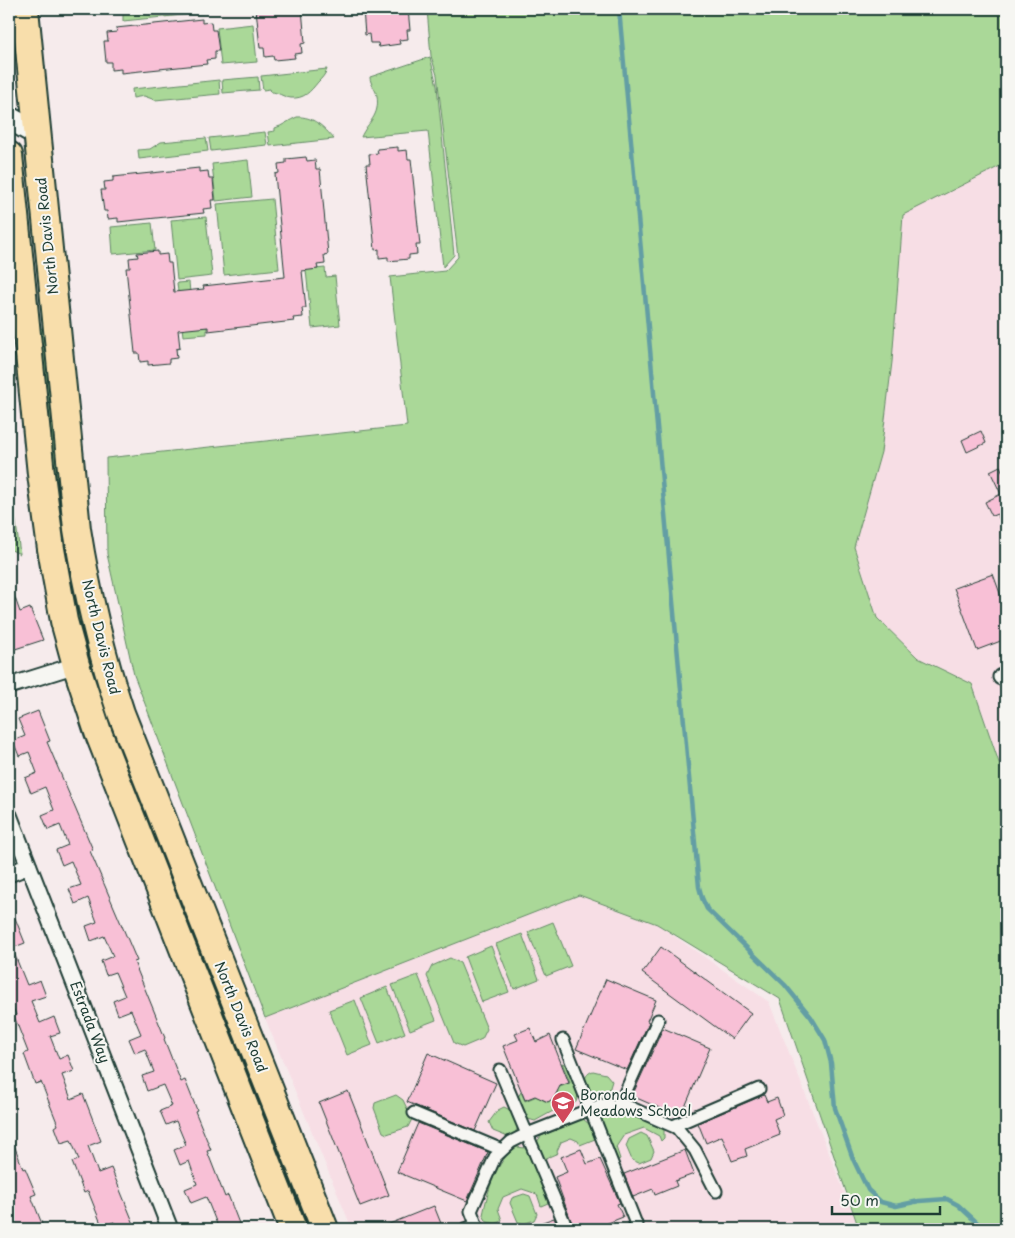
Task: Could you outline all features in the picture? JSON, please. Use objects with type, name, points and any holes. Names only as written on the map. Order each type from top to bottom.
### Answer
[{"type":"highway","name":"North Davis Road","points":[[24,9],[77,529],[86,584],[99,640],[121,713],[325,1229]]},
{"type":"highway","name":"North Davis Road","points":[[9,155],[39,454],[60,603],[76,665],[98,732],[292,1229]]},
{"type":"main road","points":[[9,118],[37,134]]},
{"type":"main road","points":[[9,149],[37,134]]},
{"type":"street","points":[[9,686],[76,665]]},
{"type":"street","name":"Estrada Way","points":[[9,815],[170,1229]]},
{"type":"street","points":[[9,874],[29,866]]},
{"type":"street","points":[[619,1106],[658,1020]]},
{"type":"street","points":[[563,1040],[636,1224]]},
{"type":"street","points":[[500,1070],[567,1229]]},
{"type":"street","points":[[673,1126],[758,1089]]},
{"type":"street","points":[[465,1229],[478,1227],[471,1210],[494,1157],[511,1142],[527,1134],[601,1105],[626,1106],[677,1128],[695,1150],[716,1191]]},
{"type":"street","points":[[414,1113],[502,1150]]},
{"type":"shaded area","points":[[1006,163],[1006,783],[972,684],[918,658],[877,618],[854,547],[881,452],[892,362],[903,214]]},
{"type":"shaded area","name":"Boronda Meadows School","points":[[579,895],[657,924],[769,1002],[859,1229],[352,1229],[265,1018]]},
{"type":"green space","points":[[123,9],[202,9],[203,13],[123,21]]},
{"type":"green space","points":[[427,9],[1006,9],[1006,163],[903,215],[892,362],[881,452],[854,547],[877,618],[918,658],[972,684],[1006,783],[1006,1229],[859,1229],[780,999],[657,924],[579,895],[265,1018],[134,675],[107,554],[106,458],[407,426],[390,277],[445,271],[458,257],[437,75],[431,56]]},
{"type":"green space","points":[[253,24],[257,62],[221,65],[217,28]]},
{"type":"green space","points":[[430,57],[437,86],[454,255],[443,267],[428,131],[361,137],[377,109],[377,96],[370,77]]},
{"type":"green space","points":[[327,69],[312,89],[300,97],[288,97],[271,92],[270,89],[263,90],[261,76]]},
{"type":"green space","points":[[258,77],[259,90],[223,93],[222,80]]},
{"type":"green space","points":[[219,80],[220,94],[155,100],[144,96],[133,98],[132,89]]},
{"type":"green space","points":[[297,117],[313,120],[334,139],[270,146],[268,132],[275,131],[275,128]]},
{"type":"green space","points":[[265,132],[267,145],[211,151],[209,138]]},
{"type":"green space","points":[[206,138],[208,151],[139,159],[138,150],[150,149],[161,142]]},
{"type":"green space","points":[[248,160],[252,197],[216,201],[212,164]]},
{"type":"green space","points":[[272,199],[279,269],[224,275],[217,204]]},
{"type":"green space","points":[[206,217],[212,276],[177,280],[171,220]]},
{"type":"green space","points":[[152,223],[155,250],[113,254],[111,227]]},
{"type":"green space","points":[[325,268],[326,277],[335,276],[340,325],[312,328],[306,270]]},
{"type":"green space","points":[[189,282],[193,324],[207,327],[207,334],[183,336],[177,283]]},
{"type":"green space","points":[[44,328],[79,598],[314,1229],[301,1229],[109,743],[63,572],[35,329]]},
{"type":"green space","points":[[9,469],[20,554],[9,549]]},
{"type":"green space","points":[[553,922],[571,966],[546,976],[528,932]]},
{"type":"green space","points":[[522,934],[539,979],[514,989],[496,944]]},
{"type":"green space","points":[[491,946],[509,992],[482,1002],[465,957]]},
{"type":"green space","points":[[450,958],[460,963],[487,1029],[482,1039],[463,1047],[454,1043],[427,976],[432,966]]},
{"type":"green space","points":[[418,975],[436,1020],[410,1030],[392,985]]},
{"type":"green space","points":[[387,987],[405,1033],[379,1043],[361,998]]},
{"type":"green space","points":[[355,1000],[372,1045],[347,1055],[329,1010]]},
{"type":"green space","points":[[562,1063],[566,1065],[578,1096],[576,1102],[573,1105],[553,1111],[535,1121],[528,1119],[518,1097],[521,1092],[525,1101],[539,1095],[541,1099],[547,1102],[554,1099],[558,1092],[557,1088],[570,1083]]},
{"type":"green space","points":[[593,1071],[606,1074],[612,1081],[607,1097],[600,1101],[590,1097],[585,1082],[586,1076]]},
{"type":"green space","points":[[396,1095],[403,1100],[412,1119],[408,1127],[387,1134],[383,1132],[374,1108],[375,1103]]},
{"type":"green space","points":[[504,1107],[512,1111],[518,1127],[514,1135],[508,1137],[493,1131],[489,1122],[498,1110]]},
{"type":"green space","points":[[609,1111],[630,1114],[659,1125],[664,1130],[664,1138],[661,1141],[659,1136],[644,1128],[624,1135],[616,1147],[620,1159],[616,1161],[600,1121],[602,1114]]},
{"type":"green space","points":[[583,1119],[589,1124],[595,1139],[580,1145],[578,1141],[571,1138],[561,1142],[558,1153],[544,1159],[537,1142],[541,1136]]},
{"type":"green space","points":[[641,1133],[647,1136],[654,1151],[651,1158],[639,1163],[632,1160],[626,1146],[629,1139]]},
{"type":"green space","points":[[517,1147],[525,1148],[529,1153],[548,1203],[541,1206],[537,1194],[522,1189],[503,1197],[498,1209],[502,1220],[496,1224],[487,1222],[483,1215],[494,1177],[503,1160]]},
{"type":"green space","points":[[524,1194],[530,1196],[537,1214],[534,1220],[524,1224],[518,1222],[510,1203],[512,1198]]},
{"type":"building","points":[[256,9],[302,9],[305,43],[301,44],[302,53],[294,54],[295,58],[274,60],[273,56],[265,57],[264,48],[260,48]]},
{"type":"building","points":[[363,9],[408,9],[410,30],[407,30],[408,39],[399,40],[400,44],[379,47],[378,43],[370,43],[369,34],[365,35]]},
{"type":"building","points":[[202,19],[202,23],[211,22],[212,30],[216,30],[219,51],[215,51],[215,59],[206,60],[207,64],[121,73],[121,69],[111,70],[111,62],[106,62],[104,41],[108,41],[107,33],[117,32],[116,28]]},
{"type":"building","points":[[398,147],[398,151],[407,150],[408,159],[411,159],[420,245],[416,245],[417,254],[409,255],[409,259],[388,261],[388,257],[379,258],[379,249],[375,250],[366,164],[370,164],[369,154],[378,153],[377,149]]},
{"type":"building","points":[[306,157],[307,161],[315,160],[316,169],[320,169],[328,254],[324,255],[325,264],[317,265],[318,269],[302,271],[306,308],[302,308],[303,317],[293,318],[294,321],[208,331],[208,327],[178,330],[180,348],[176,349],[177,358],[169,359],[169,363],[148,365],[148,361],[140,362],[139,353],[135,353],[126,268],[130,268],[129,258],[138,257],[137,253],[158,251],[158,255],[167,254],[168,263],[171,263],[174,292],[204,289],[203,286],[285,277],[275,174],[279,173],[278,164],[286,163],[286,159]]},
{"type":"building","points":[[199,168],[199,172],[208,171],[209,179],[213,179],[215,200],[211,200],[212,208],[203,209],[204,213],[118,222],[118,218],[108,219],[107,211],[104,211],[101,190],[105,190],[104,182],[113,181],[113,177]]},
{"type":"building","points":[[981,431],[986,443],[967,452],[962,440]]},
{"type":"building","points":[[1000,466],[1006,479],[1006,532],[997,514],[992,516],[985,502],[1001,494],[990,471]]},
{"type":"building","points":[[993,574],[1006,610],[1006,639],[977,650],[954,588]]},
{"type":"building","points":[[10,584],[20,612],[30,608],[43,640],[9,651]]},
{"type":"building","points":[[38,711],[50,741],[47,742],[93,850],[90,851],[137,961],[134,962],[181,1082],[185,1080],[197,1110],[195,1111],[211,1150],[207,1151],[225,1197],[228,1195],[240,1226],[232,1229],[219,1229],[206,1197],[191,1203],[185,1189],[197,1184],[189,1161],[180,1165],[174,1150],[186,1145],[176,1121],[166,1125],[160,1111],[172,1106],[163,1085],[147,1091],[142,1076],[154,1072],[145,1049],[135,1053],[129,1039],[141,1034],[131,1010],[118,1015],[113,1001],[125,996],[115,972],[106,975],[101,961],[113,956],[104,936],[91,941],[86,926],[97,922],[88,898],[75,904],[69,889],[81,885],[71,861],[62,865],[56,850],[68,845],[60,825],[48,830],[42,815],[54,810],[45,787],[31,793],[25,778],[37,773],[29,752],[19,756],[13,741],[25,736],[18,719]]},
{"type":"building","points":[[9,903],[25,943],[12,948],[27,985],[40,980],[46,996],[31,1001],[40,1023],[54,1017],[60,1033],[50,1036],[59,1059],[68,1055],[74,1071],[62,1075],[71,1099],[83,1094],[101,1141],[88,1146],[98,1173],[111,1168],[136,1229],[116,1229],[114,1222],[102,1226],[88,1191],[84,1193],[72,1162],[79,1160],[71,1140],[61,1143],[55,1127],[58,1125],[41,1082],[35,1084],[24,1054],[28,1052],[9,997]]},
{"type":"building","points":[[661,947],[751,1013],[732,1039],[642,973]]},
{"type":"building","points":[[606,979],[656,1000],[647,1021],[649,1022],[627,1070],[576,1049]]},
{"type":"building","points":[[530,1028],[536,1042],[550,1035],[569,1083],[560,1086],[554,1098],[548,1102],[535,1096],[525,1100],[503,1046],[518,1040],[515,1034]]},
{"type":"building","points":[[663,1028],[710,1048],[682,1114],[678,1116],[632,1096]]},
{"type":"building","points":[[428,1053],[496,1083],[475,1131],[407,1102]]},
{"type":"building","points":[[348,1091],[389,1195],[360,1206],[319,1103]]},
{"type":"building","points":[[764,1095],[767,1102],[777,1098],[783,1115],[774,1119],[780,1135],[745,1149],[747,1156],[732,1161],[722,1136],[706,1143],[698,1123]]},
{"type":"building","points":[[418,1123],[488,1152],[467,1201],[397,1172]]},
{"type":"building","points":[[10,1134],[23,1169],[25,1168],[36,1194],[31,1196],[44,1229],[20,1229],[18,1225],[9,1229]]},
{"type":"building","points":[[581,1149],[587,1164],[600,1159],[620,1203],[617,1204],[623,1217],[593,1229],[574,1229],[555,1177],[567,1172],[561,1157]]},
{"type":"building","points":[[685,1150],[694,1174],[675,1181],[677,1186],[655,1195],[653,1189],[633,1197],[624,1174]]},
{"type":"building","points":[[434,1206],[442,1226],[433,1229],[377,1229]]},
{"type":"building","points":[[554,1218],[559,1229],[526,1229],[526,1228]]},
{"type":"waterway","points":[[619,9],[699,887],[702,898],[707,909],[785,985],[811,1017],[825,1040],[831,1063],[835,1108],[853,1159],[868,1190],[881,1202],[896,1206],[919,1201],[947,1199],[958,1205],[984,1229]]},
{"type":"place","name":"Boronda Meadows School","points":[[563,1124]]}]
